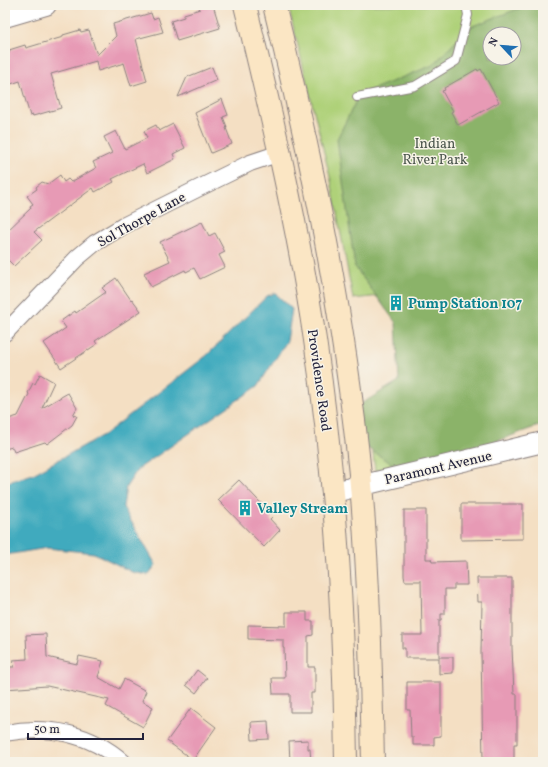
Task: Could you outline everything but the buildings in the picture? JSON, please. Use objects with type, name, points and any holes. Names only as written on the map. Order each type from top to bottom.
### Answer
[{"type":"main road","name":"Providence Road","points":[[245,5],[297,231],[315,340],[334,492],[341,589],[346,762]]},
{"type":"main road","name":"Providence Road","points":[[274,5],[312,171],[335,288],[348,377],[361,486],[371,647],[373,762]]},
{"type":"street","points":[[5,17],[46,5]]},
{"type":"street","name":"Sol Thorpe Lane","points":[[5,333],[77,258],[95,243],[123,226],[250,163],[280,152]]},
{"type":"street","name":"Paramont Avenue","points":[[334,492],[543,442]]},
{"type":"street","points":[[5,733],[20,730],[56,731],[82,736],[116,759]]},
{"type":"lane","points":[[357,97],[415,86],[456,61],[468,15],[466,5]]},
{"type":"green space","name":"Indian River Park","points":[[288,5],[543,5],[543,425],[375,471],[368,410],[409,392],[398,294],[353,299],[331,181]]},
{"type":"green space","name":"Indian River Park","points":[[528,5],[543,5],[543,424],[435,464],[394,465],[361,444],[354,408],[399,381],[396,323],[355,267],[337,139],[359,95],[433,65],[470,27]]},
{"type":"water","points":[[275,293],[292,309],[287,341],[258,386],[138,469],[126,487],[123,507],[156,565],[148,575],[132,572],[94,553],[47,548],[5,555],[5,483],[33,474],[105,434],[206,356],[267,296]]},
{"type":"place","name":"Pump Station 107","points":[[396,303]]},
{"type":"place","name":"Valley Stream","points":[[245,508]]}]
